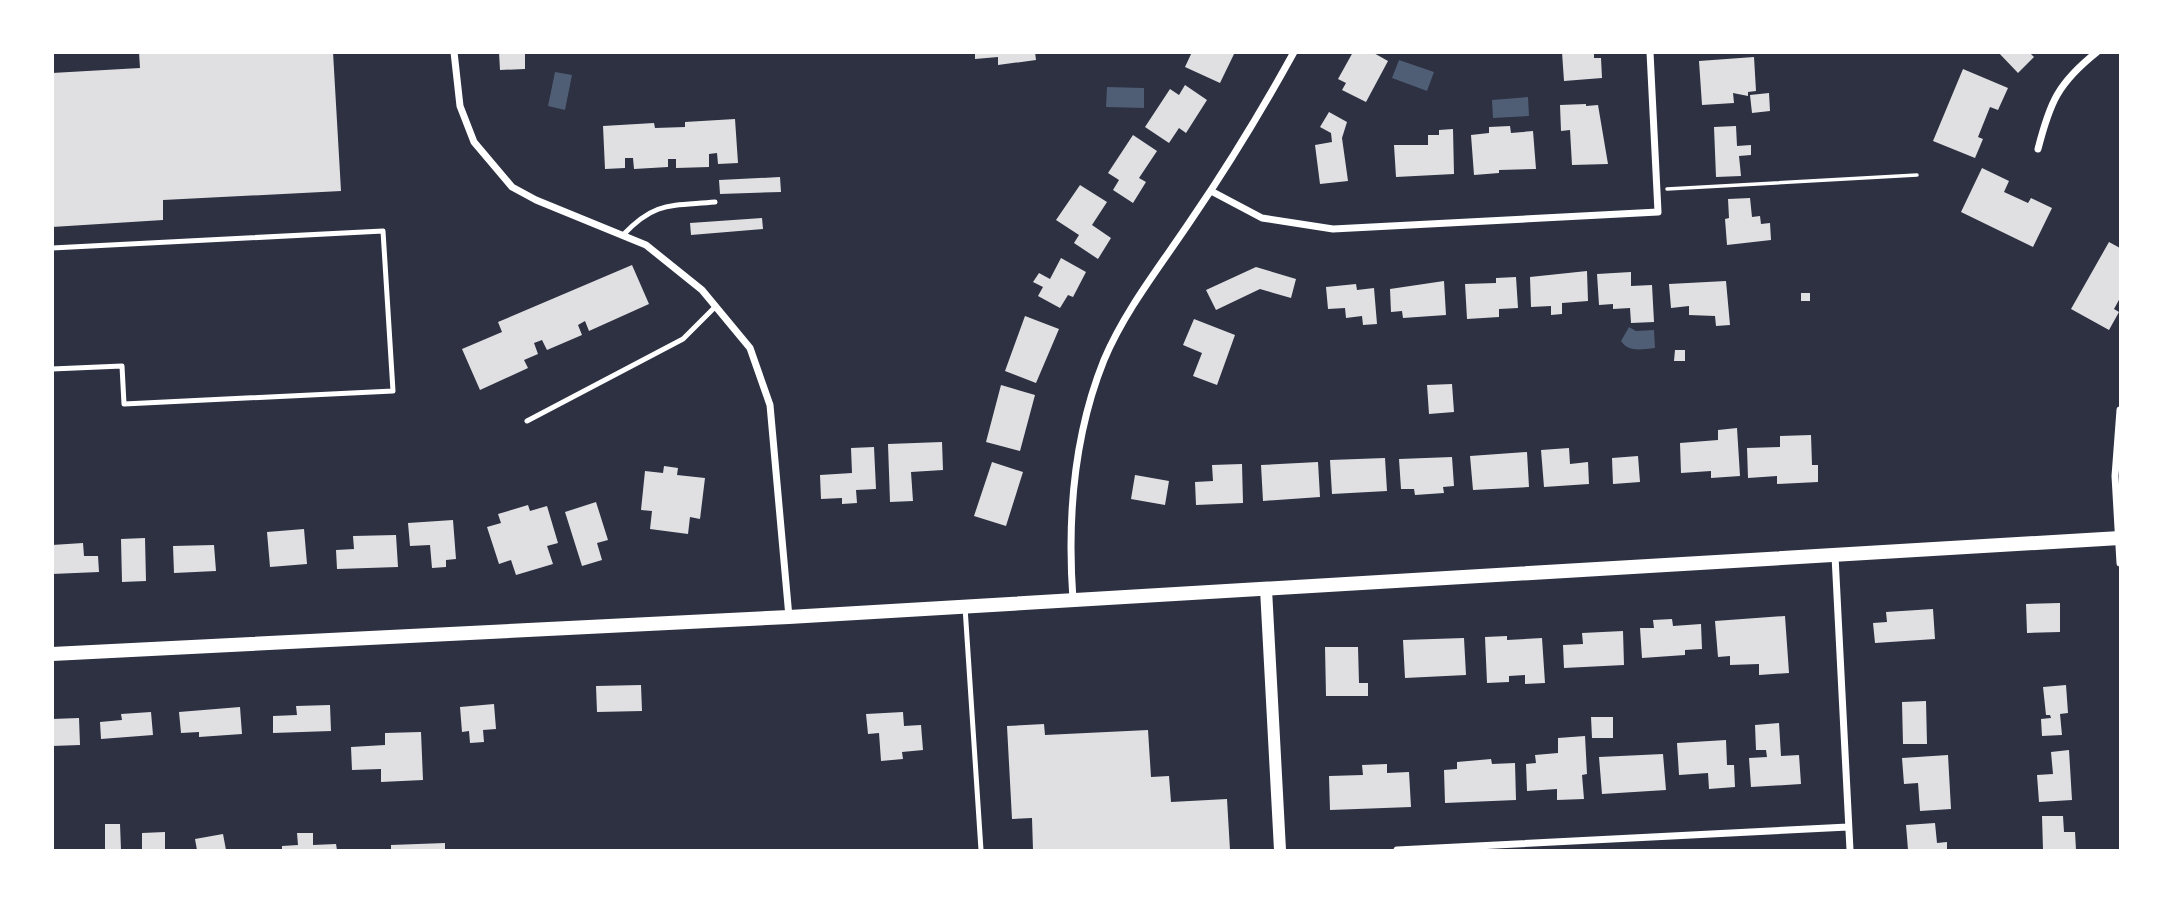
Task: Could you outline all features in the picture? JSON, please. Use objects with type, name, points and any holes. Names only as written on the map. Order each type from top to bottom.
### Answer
[{"type":"main road","points":[[52,654],[789,618],[2120,538]]},
{"type":"street","points":[[454,52],[460,106],[474,142],[512,187],[536,200],[646,245],[702,290],[750,348],[770,405],[789,618]]},
{"type":"street","points":[[1073,600],[1069,545],[1077,453],[1104,361],[1125,319],[1246,139],[1294,52]]},
{"type":"street","points":[[1211,191],[1262,218],[1334,229],[1658,212],[1650,52]]},
{"type":"street","points":[[2038,149],[2048,109],[2070,73],[2097,52]]},
{"type":"street","points":[[2120,410],[2115,476],[2120,564]]},
{"type":"street","points":[[1835,556],[1850,850]]},
{"type":"street","points":[[1266,589],[1280,850]]},
{"type":"street","points":[[1397,850],[1848,827]]},
{"type":"lane","points":[[623,235],[640,217],[658,207],[715,202]]},
{"type":"lane","points":[[52,248],[383,231],[393,391],[124,404],[122,366],[52,369]]},
{"type":"lane","points":[[527,421],[683,339],[716,306]]},
{"type":"lane","points":[[965,607],[981,850]]},
{"type":"path","points":[[1658,189],[1917,175]]},
{"type":"water","points":[[1399,60],[1434,72],[1427,91],[1392,78]]},
{"type":"water","points":[[555,72],[572,75],[565,110],[548,106]]},
{"type":"water","points":[[1107,87],[1144,88],[1144,108],[1106,107]]},
{"type":"water","points":[[1528,97],[1529,116],[1493,118],[1492,100]]},
{"type":"water","points":[[1629,327],[1636,331],[1654,330],[1655,348],[1636,349],[1624,345],[1621,341]]},
{"type":"building","points":[[139,52],[333,52],[341,191],[163,200],[163,220],[52,227],[52,73],[140,68]]},
{"type":"building","points":[[499,52],[525,52],[525,69],[500,70]]},
{"type":"building","points":[[975,52],[1035,52],[1036,60],[998,65],[998,57],[975,59]]},
{"type":"building","points":[[1192,52],[1235,52],[1220,83],[1185,67]]},
{"type":"building","points":[[1353,52],[1372,52],[1388,61],[1366,102],[1342,90],[1346,83],[1338,79]]},
{"type":"building","points":[[1562,52],[1594,52],[1594,58],[1601,58],[1602,78],[1564,81]]},
{"type":"building","points":[[1998,52],[2029,52],[2034,57],[2018,73]]},
{"type":"building","points":[[1754,57],[1756,91],[1748,92],[1748,96],[1733,93],[1734,103],[1702,105],[1699,61]]},
{"type":"building","points":[[1963,69],[2008,88],[1998,110],[1990,107],[1978,137],[1983,139],[1975,158],[1933,141]]},
{"type":"building","points":[[1185,85],[1207,100],[1186,133],[1179,128],[1169,143],[1145,127],[1170,89],[1179,95]]},
{"type":"building","points":[[1769,93],[1770,111],[1752,113],[1750,95]]},
{"type":"building","points":[[1560,105],[1598,105],[1608,164],[1572,165],[1570,130],[1561,131]]},
{"type":"building","points":[[1329,112],[1347,122],[1342,138],[1348,181],[1320,184],[1315,145],[1332,142],[1331,133],[1320,127]]},
{"type":"building","points":[[735,119],[738,163],[718,164],[717,153],[709,154],[709,167],[676,168],[676,159],[668,159],[668,167],[634,169],[633,158],[625,158],[625,168],[605,169],[603,126],[654,123],[655,128],[685,127],[685,122]]},
{"type":"building","points":[[1510,126],[1511,133],[1533,131],[1536,169],[1499,170],[1499,173],[1474,175],[1471,135],[1489,133],[1489,127]]},
{"type":"building","points":[[1736,126],[1737,146],[1751,145],[1751,155],[1739,156],[1741,176],[1716,177],[1714,127]]},
{"type":"building","points":[[1453,129],[1454,174],[1396,177],[1394,145],[1428,145],[1428,135],[1439,135],[1439,130]]},
{"type":"building","points":[[1133,135],[1157,151],[1139,178],[1146,182],[1133,203],[1113,190],[1119,180],[1108,173]]},
{"type":"building","points":[[1982,168],[2009,181],[2004,192],[2028,203],[2031,198],[2052,208],[2033,247],[1961,212]]},
{"type":"building","points":[[780,177],[781,192],[720,194],[719,180]]},
{"type":"building","points":[[1080,185],[1107,202],[1092,225],[1111,238],[1098,259],[1074,243],[1079,235],[1056,220]]},
{"type":"building","points":[[1750,198],[1752,217],[1760,216],[1761,224],[1770,223],[1771,240],[1727,245],[1725,219],[1729,218],[1728,199]]},
{"type":"building","points":[[762,218],[763,229],[691,235],[690,223]]},
{"type":"building","points":[[2109,242],[2120,248],[2120,298],[2114,309],[2119,312],[2109,330],[2071,309]]},
{"type":"building","points":[[1061,258],[1086,272],[1073,297],[1068,295],[1060,308],[1038,296],[1043,287],[1033,282],[1039,273],[1050,279]]},
{"type":"building","points":[[632,265],[649,304],[589,331],[585,321],[578,325],[582,335],[547,350],[542,340],[534,343],[538,354],[524,360],[528,368],[480,390],[462,349],[502,332],[498,322]]},
{"type":"building","points":[[1256,267],[1296,279],[1291,298],[1260,289],[1216,310],[1206,290]]},
{"type":"building","points":[[1587,271],[1588,301],[1562,303],[1562,314],[1551,315],[1551,306],[1531,307],[1530,277]]},
{"type":"building","points":[[1631,272],[1631,286],[1652,285],[1654,322],[1631,323],[1630,308],[1613,309],[1613,304],[1599,305],[1597,274]]},
{"type":"building","points":[[1516,277],[1518,308],[1499,309],[1499,317],[1467,319],[1465,284],[1496,283],[1496,278]]},
{"type":"building","points":[[1444,281],[1446,315],[1403,318],[1402,311],[1391,312],[1390,289]]},
{"type":"building","points":[[1726,281],[1730,325],[1716,326],[1715,316],[1689,315],[1689,306],[1671,308],[1669,284]]},
{"type":"building","points":[[1356,284],[1357,290],[1374,288],[1377,324],[1363,325],[1362,316],[1346,318],[1345,308],[1328,309],[1326,287]]},
{"type":"building","points":[[1801,293],[1810,293],[1810,301],[1801,301]]},
{"type":"building","points":[[1025,316],[1059,329],[1036,383],[1005,371]]},
{"type":"building","points":[[1194,319],[1235,335],[1217,385],[1193,376],[1202,353],[1183,345]]},
{"type":"building","points":[[1675,350],[1685,350],[1685,361],[1674,361]]},
{"type":"building","points":[[1452,384],[1454,412],[1429,414],[1427,385]]},
{"type":"building","points":[[1001,385],[1035,395],[1020,451],[986,442]]},
{"type":"building","points":[[1737,428],[1740,476],[1711,478],[1711,471],[1681,473],[1680,443],[1718,440],[1718,430]]},
{"type":"building","points":[[1811,435],[1812,465],[1818,465],[1818,482],[1777,484],[1777,476],[1748,478],[1747,448],[1780,447],[1780,436]]},
{"type":"building","points":[[942,442],[943,470],[911,472],[913,501],[890,502],[888,444]]},
{"type":"building","points":[[874,447],[876,489],[856,490],[857,503],[842,504],[842,498],[821,499],[820,475],[852,473],[851,448]]},
{"type":"building","points":[[1569,448],[1570,464],[1588,462],[1589,484],[1544,487],[1541,450]]},
{"type":"building","points":[[1527,452],[1529,487],[1473,490],[1470,456]]},
{"type":"building","points":[[1638,456],[1640,482],[1613,484],[1612,458]]},
{"type":"building","points":[[1452,457],[1454,486],[1443,487],[1444,493],[1415,495],[1414,489],[1401,489],[1399,459]]},
{"type":"building","points":[[1385,458],[1387,491],[1332,494],[1330,460]]},
{"type":"building","points":[[992,462],[1023,472],[1006,526],[974,516]]},
{"type":"building","points":[[1318,462],[1320,497],[1263,501],[1261,465]]},
{"type":"building","points":[[1242,464],[1243,503],[1196,505],[1195,482],[1213,481],[1212,465]]},
{"type":"building","points":[[664,466],[678,468],[677,475],[705,478],[700,519],[690,517],[688,534],[650,529],[652,511],[641,510],[645,471],[663,473]]},
{"type":"building","points":[[1135,475],[1169,481],[1165,505],[1131,499]]},
{"type":"building","points":[[596,502],[608,540],[597,543],[602,560],[582,566],[565,512]]},
{"type":"building","points":[[528,505],[530,511],[547,506],[558,543],[547,546],[553,564],[516,575],[511,560],[499,564],[487,527],[501,523],[498,514]]},
{"type":"building","points":[[453,520],[456,559],[446,560],[446,567],[432,568],[430,545],[410,546],[408,523]]},
{"type":"building","points":[[304,529],[307,564],[270,567],[267,532]]},
{"type":"building","points":[[396,535],[398,567],[337,569],[336,550],[354,549],[353,536]]},
{"type":"building","points":[[145,538],[146,581],[122,582],[121,539]]},
{"type":"building","points":[[83,543],[84,556],[98,556],[99,572],[52,574],[52,545]]},
{"type":"building","points":[[214,545],[216,571],[174,573],[173,546]]},
{"type":"building","points":[[2060,603],[2060,632],[2027,633],[2026,604]]},
{"type":"building","points":[[1933,609],[1935,639],[1875,643],[1873,623],[1887,622],[1886,612]]},
{"type":"building","points":[[1785,616],[1789,673],[1759,675],[1759,664],[1730,665],[1730,656],[1718,657],[1715,621]]},
{"type":"building","points":[[1672,619],[1673,626],[1701,624],[1702,649],[1685,650],[1685,655],[1642,658],[1640,628],[1654,628],[1653,620]]},
{"type":"building","points":[[1623,631],[1624,665],[1564,668],[1563,645],[1583,644],[1582,633]]},
{"type":"building","points":[[1507,636],[1507,640],[1542,638],[1545,683],[1525,684],[1525,675],[1509,676],[1509,682],[1487,683],[1485,637]]},
{"type":"building","points":[[1464,638],[1466,675],[1405,678],[1403,640]]},
{"type":"building","points":[[1325,647],[1358,647],[1359,683],[1368,683],[1368,696],[1326,696]]},
{"type":"building","points":[[641,685],[642,711],[597,712],[596,686]]},
{"type":"building","points":[[2066,685],[2068,713],[2060,714],[2062,735],[2042,736],[2041,719],[2051,718],[2046,715],[2043,687]]},
{"type":"building","points":[[1926,701],[1927,744],[1903,744],[1902,702]]},
{"type":"building","points":[[494,704],[496,729],[483,730],[484,742],[470,743],[469,731],[462,732],[460,707]]},
{"type":"building","points":[[330,705],[331,731],[273,733],[273,716],[297,715],[296,706]]},
{"type":"building","points":[[240,707],[242,734],[199,737],[199,732],[181,733],[179,712]]},
{"type":"building","points":[[151,712],[153,735],[101,739],[100,722],[122,720],[121,714]]},
{"type":"building","points":[[903,712],[904,726],[921,725],[923,750],[902,752],[903,759],[881,761],[879,733],[868,734],[866,714]]},
{"type":"building","points":[[1591,717],[1613,717],[1613,738],[1592,738]]},
{"type":"building","points":[[79,718],[80,745],[52,746],[52,719]]},
{"type":"building","points":[[1779,723],[1781,756],[1799,755],[1801,784],[1751,787],[1749,758],[1767,757],[1766,750],[1756,750],[1755,725]]},
{"type":"building","points":[[1044,724],[1045,735],[1148,730],[1151,777],[1169,776],[1171,802],[1227,799],[1230,850],[1033,850],[1032,818],[1012,819],[1007,726]]},
{"type":"building","points":[[421,732],[423,780],[381,782],[381,769],[352,770],[351,747],[385,745],[385,733]]},
{"type":"building","points":[[1585,736],[1587,774],[1582,775],[1584,799],[1557,800],[1557,789],[1527,791],[1526,764],[1536,763],[1535,755],[1558,753],[1558,738]]},
{"type":"building","points":[[1726,740],[1727,765],[1734,765],[1735,787],[1709,789],[1708,773],[1679,775],[1677,743]]},
{"type":"building","points":[[2069,750],[2072,800],[2039,802],[2037,775],[2053,774],[2051,752]]},
{"type":"building","points":[[1663,754],[1666,790],[1602,794],[1599,757]]},
{"type":"building","points":[[1948,755],[1951,809],[1920,811],[1918,783],[1904,784],[1902,758]]},
{"type":"building","points":[[1491,759],[1492,764],[1515,763],[1516,800],[1445,803],[1444,770],[1457,769],[1457,762]]},
{"type":"building","points":[[1387,764],[1387,773],[1409,772],[1411,807],[1330,810],[1329,776],[1363,775],[1362,765]]},
{"type":"building","points":[[2042,816],[2063,816],[2064,832],[2075,832],[2076,850],[2043,850]]},
{"type":"building","points":[[1935,823],[1937,843],[1947,842],[1947,850],[1908,850],[1906,825]]},
{"type":"building","points":[[105,824],[120,824],[121,850],[105,850]]},
{"type":"building","points":[[165,832],[165,850],[142,850],[142,833]]},
{"type":"building","points":[[297,833],[313,833],[313,845],[336,844],[337,850],[282,850],[282,846],[298,845]]},
{"type":"building","points":[[223,834],[226,850],[197,850],[195,839]]},
{"type":"building","points":[[445,843],[445,850],[391,850],[391,845]]}]
